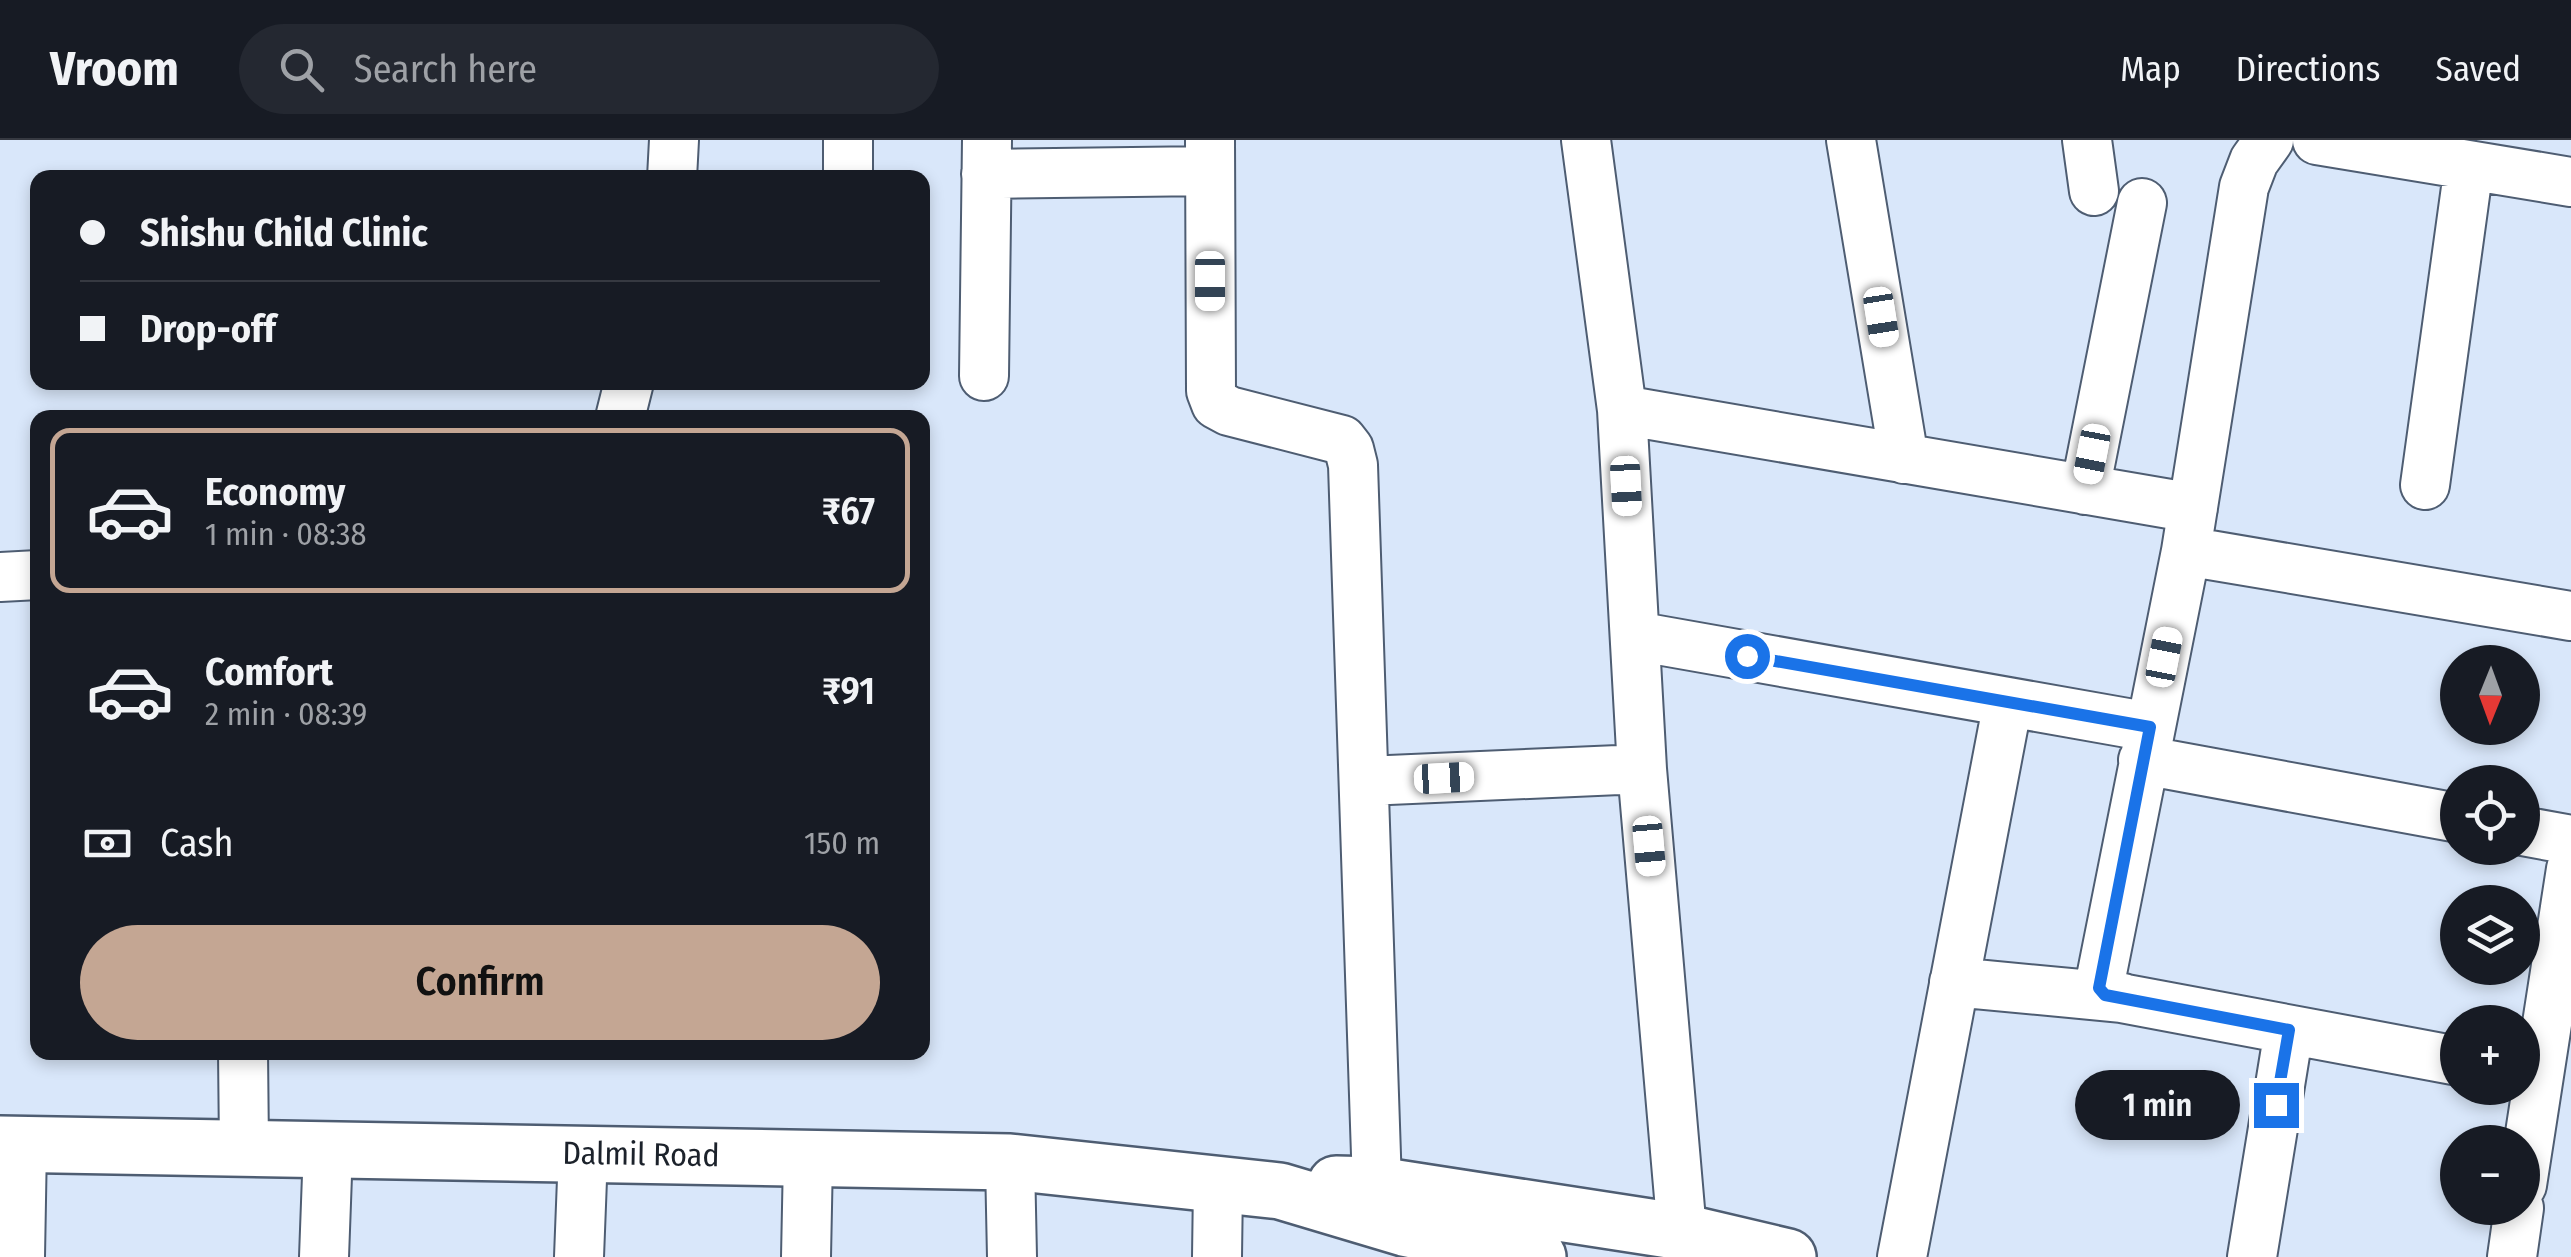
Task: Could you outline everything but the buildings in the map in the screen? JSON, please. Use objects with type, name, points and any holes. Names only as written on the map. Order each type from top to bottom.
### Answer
[{"type":"street","points":[[672,170],[674,140]]},
{"type":"street","points":[[848,140],[848,170]]},
{"type":"street","points":[[1586,140],[1622,410],[1642,768],[1682,1232]]},
{"type":"street","points":[[1851,140],[1904,458]]},
{"type":"street","points":[[2088,140],[2094,191]]},
{"type":"street","points":[[2269,140],[2254,160],[2244,187],[2190,530],[2099,988],[2105,995],[2440,1058]]},
{"type":"street","points":[[2317,140],[2571,182]]},
{"type":"street","points":[[984,376],[987,157],[1210,155],[1210,391],[1216,404],[1229,412],[1342,440],[1354,465],[1377,1185]]},
{"type":"street","points":[[2426,485],[2469,166]]},
{"type":"street","points":[[2085,490],[2142,203]]},
{"type":"street","points":[[1622,410],[2085,490],[2190,530],[2571,616]]},
{"type":"street","points":[[0,578],[30,576]]},
{"type":"street","points":[[1635,636],[2008,702],[2147,743],[2440,814]]},
{"type":"street","points":[[1902,1257],[2008,702]]},
{"type":"street","points":[[1366,782],[1642,768]]},
{"type":"street","points":[[2540,834],[2571,840]]},
{"type":"street","points":[[2534,1125],[2571,869]]},
{"type":"street","points":[[1954,982],[2123,998]]},
{"type":"street","points":[[2252,1257],[2289,1030]]},
{"type":"street","points":[[244,1060],[244,1146]]},
{"type":"street","points":[[11,1144],[20,1257]]},
{"type":"street","name":"Dalmil Road","points":[[11,1144],[1010,1162],[1280,1191]]},
{"type":"street","points":[[324,1257],[328,1148]]},
{"type":"street","points":[[579,1257],[583,1153]]},
{"type":"street","points":[[806,1257],[808,1158]]},
{"type":"street","points":[[1010,1162],[1012,1257]]},
{"type":"street","points":[[1217,1257],[1218,1184]]},
{"type":"street","points":[[1280,1191],[1305,1184],[1377,1185],[1682,1232],[1788,1257]]},
{"type":"street","points":[[1280,1191],[1404,1228],[1538,1257]]},
{"type":"street","points":[[2512,1257],[2517,1225]]},
{"type":"route","points":[[1747,656],[2150,727],[2099,988],[2105,995],[2289,1030],[2276,1105]]}]
